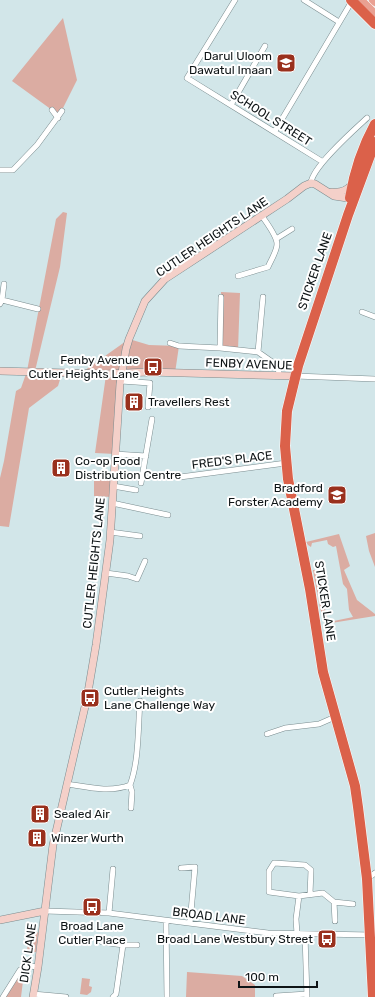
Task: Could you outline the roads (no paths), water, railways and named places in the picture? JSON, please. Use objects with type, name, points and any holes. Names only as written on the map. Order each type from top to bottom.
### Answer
[{"type":"highway","points":[[355,0],[375,24]]},
{"type":"highway","name":"STICKER LANE","points":[[352,199],[352,184],[366,143],[371,121]]},
{"type":"highway","name":"STICKER LANE","points":[[374,995],[371,935],[371,876],[355,786],[323,672],[310,589],[288,479],[285,426],[295,376],[352,199],[375,142]]},
{"type":"main road","points":[[355,0],[375,14]]},
{"type":"street","name":"SCHOOL STREET","points":[[235,0],[187,78],[323,162]]},
{"type":"street","points":[[304,0],[340,22]]},
{"type":"street","points":[[274,131],[355,0]]},
{"type":"street","points":[[230,104],[265,46]]},
{"type":"street","points":[[52,110],[58,118]]},
{"type":"street","points":[[0,170],[13,170],[37,145],[62,111]]},
{"type":"street","points":[[352,199],[334,196],[328,191],[311,183],[311,179],[323,162],[371,121]]},
{"type":"street","name":"CUTLER HEIGHTS LANE","points":[[45,911],[53,845],[89,687],[96,645],[110,532],[121,381],[129,339],[145,301],[165,279],[262,216],[304,186],[311,183]]},
{"type":"street","points":[[328,191],[344,191],[352,184]]},
{"type":"street","points":[[238,276],[268,267],[277,244],[276,239],[262,216]]},
{"type":"street","points":[[276,239],[292,229]]},
{"type":"street","points":[[4,284],[1,302],[38,309]]},
{"type":"street","points":[[220,348],[221,297]]},
{"type":"street","points":[[258,352],[263,297]]},
{"type":"street","points":[[362,312],[375,317]]},
{"type":"street","points":[[170,343],[178,346],[258,352],[278,366],[279,375]]},
{"type":"street","name":"FENBY AVENUE","points":[[0,371],[106,374],[148,372],[375,379]]},
{"type":"street","points":[[121,381],[150,383],[148,407]]},
{"type":"street","points":[[141,483],[152,418]]},
{"type":"street","points":[[115,454],[146,456]]},
{"type":"street","name":"FRED'S PLACE","points":[[180,477],[286,464]]},
{"type":"street","points":[[113,486],[136,490]]},
{"type":"street","points":[[112,503],[168,515]]},
{"type":"street","points":[[110,532],[140,536]]},
{"type":"street","points":[[106,573],[128,576],[137,579],[145,561]]},
{"type":"street","points":[[131,808],[132,792],[130,785],[134,775],[140,701]]},
{"type":"street","points":[[267,734],[285,728],[319,724],[335,717]]},
{"type":"street","points":[[66,784],[90,788],[122,788],[130,785]]},
{"type":"street","points":[[310,894],[310,870],[305,864],[274,863],[269,871],[269,892],[299,896],[323,893],[334,902],[353,904]]},
{"type":"street","points":[[181,868],[195,868],[190,923]]},
{"type":"street","points":[[110,913],[113,869]]},
{"type":"street","points":[[297,934],[296,919],[299,896]]},
{"type":"street","points":[[334,902],[335,921]]},
{"type":"street","points":[[0,920],[45,911]]},
{"type":"street","name":"BROAD LANE","points":[[45,911],[110,913],[268,933],[305,935],[371,935]]},
{"type":"street","name":"DICK LANE","points":[[33,996],[45,911]]},
{"type":"street","points":[[166,921],[167,997]]},
{"type":"street","points":[[276,996],[307,996],[305,935]]},
{"type":"street","points":[[102,942],[137,945]]},
{"type":"street","points":[[113,997],[116,994],[123,945]]},
{"type":"street","points":[[3,997],[20,970],[28,966],[38,967]]},
{"type":"street","points":[[33,996],[66,997]]},
{"type":"place","name":"Darul Uloom Dawatul Imaan","points":[[286,63]]},
{"type":"place","name":"Fenby Avenue Cutler Heights Lane","points":[[153,367]]},
{"type":"place","name":"Travellers Rest","points":[[134,402]]},
{"type":"place","name":"Co-op Food Distribution Centre","points":[[61,468]]},
{"type":"place","name":"Bradford Forster Academy","points":[[337,495]]},
{"type":"place","name":"Cutler Heights Lane Challenge Way","points":[[90,698]]},
{"type":"place","name":"Sealed Air","points":[[40,814]]},
{"type":"place","name":"Winzer Wurth","points":[[37,838]]},
{"type":"place","name":"Broad Lane Cutler Place","points":[[92,907]]},
{"type":"place","name":"Broad Lane Westbury Street","points":[[327,939]]}]
